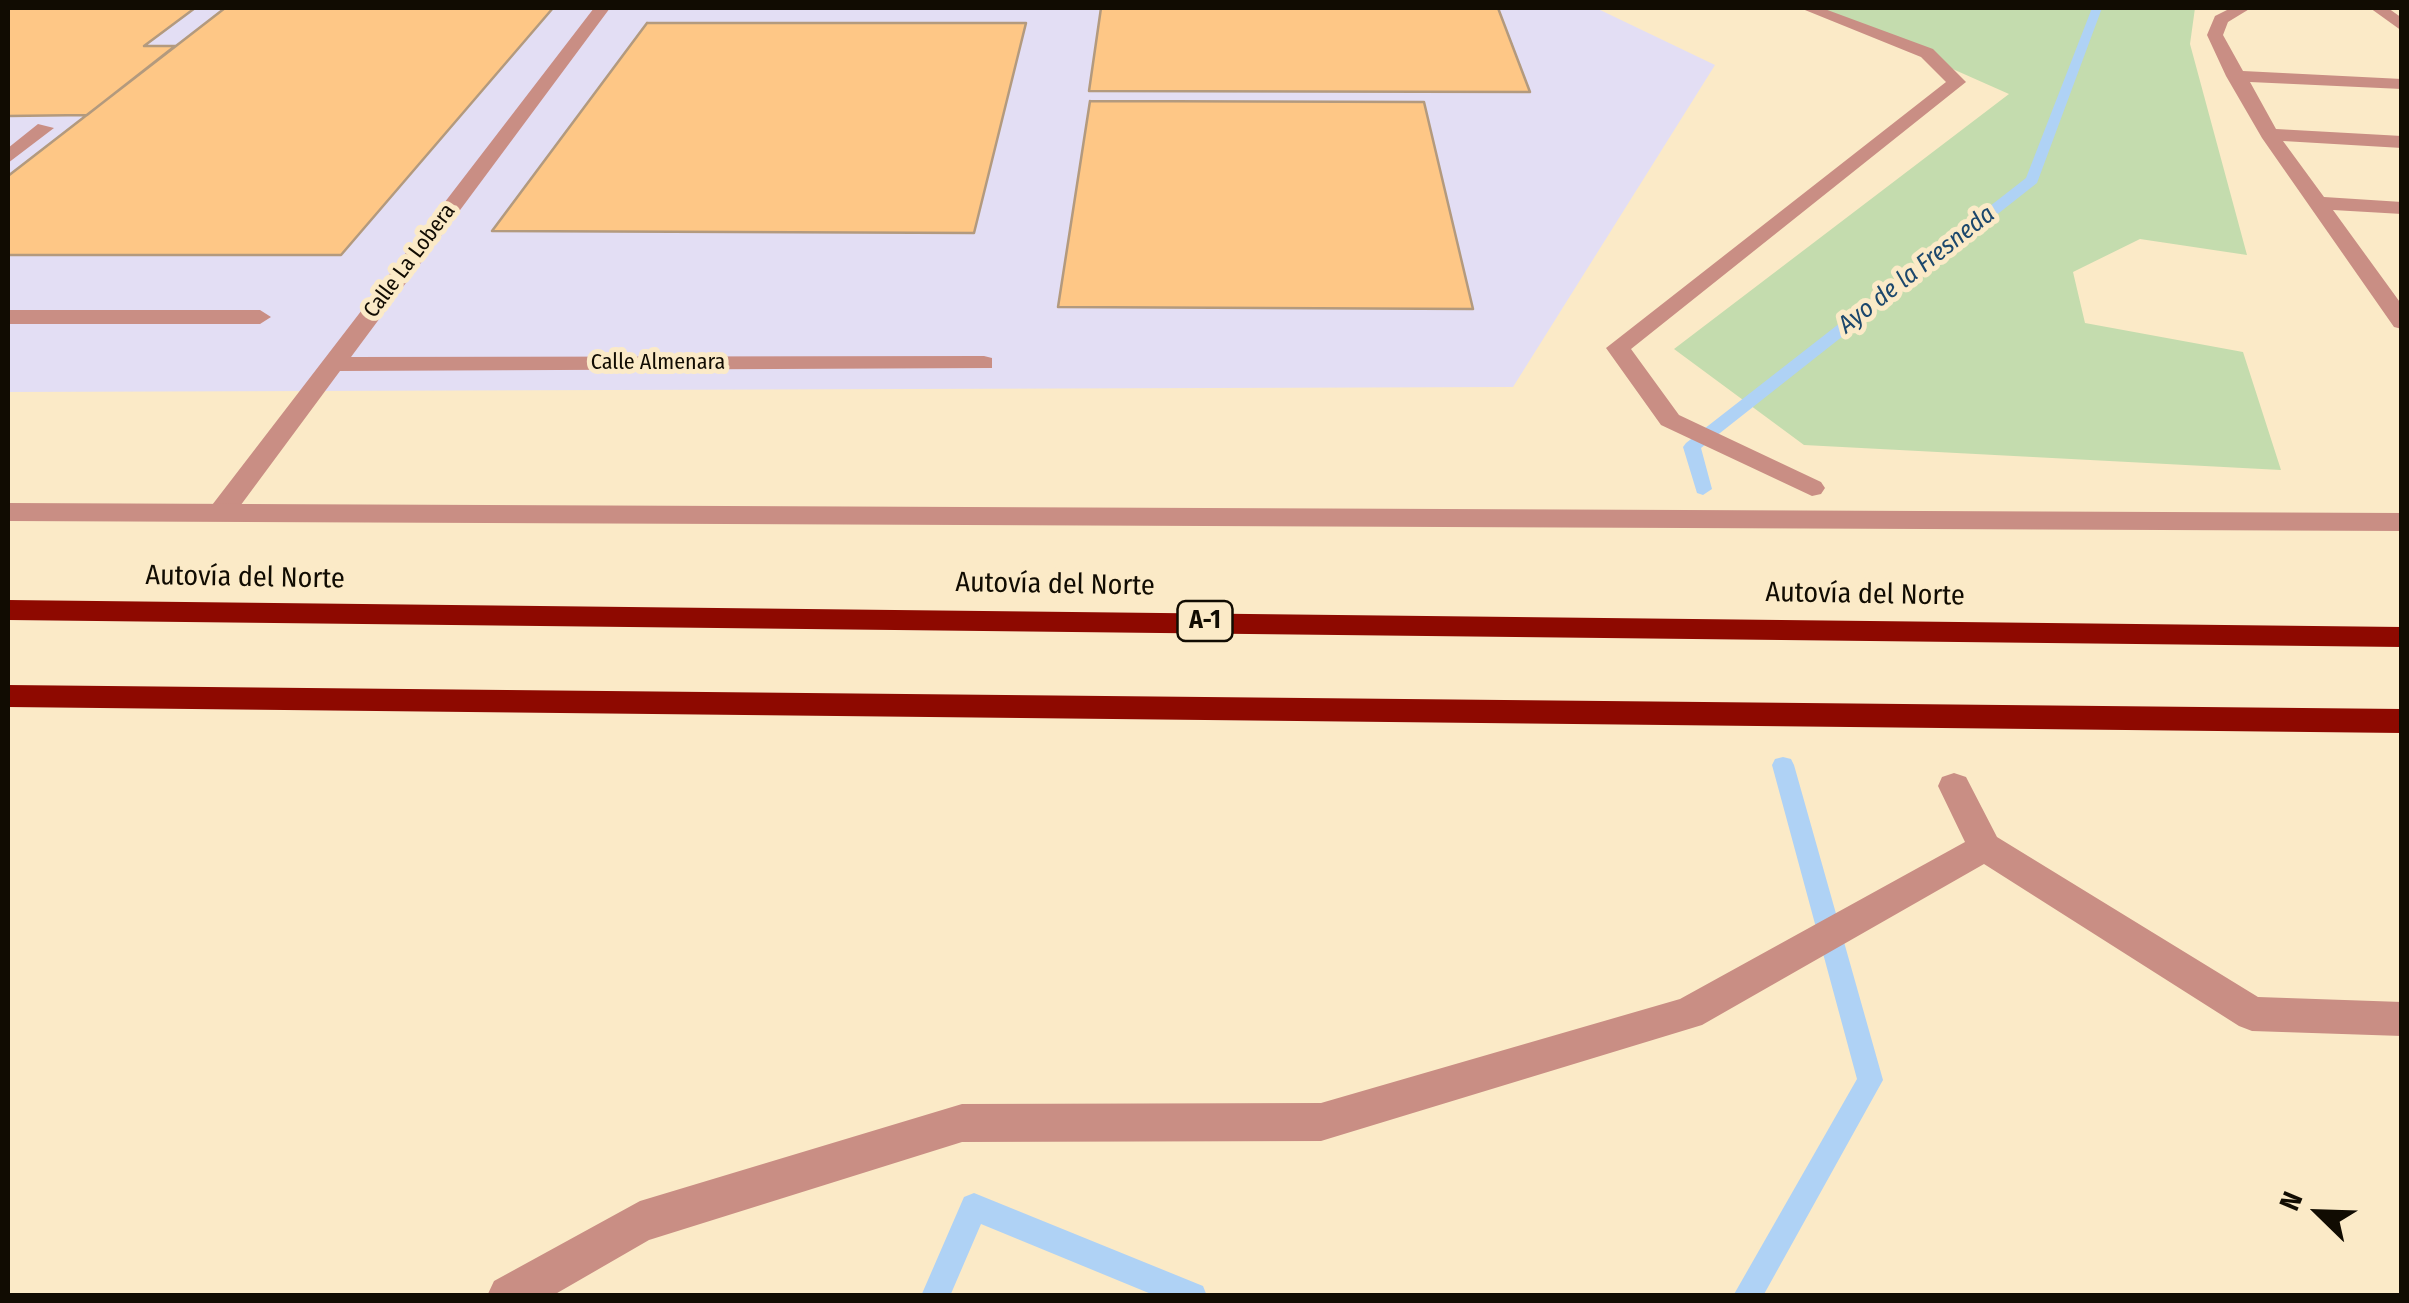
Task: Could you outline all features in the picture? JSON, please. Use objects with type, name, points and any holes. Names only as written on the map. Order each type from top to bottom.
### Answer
[{"type":"highway","name":"Autovía del Norte","points":[[8,610],[2402,638]]},
{"type":"highway","points":[[8,696],[2402,721]]},
{"type":"street","name":"Calle La Lobera","points":[[219,514],[602,8]]},
{"type":"street","points":[[1808,8],[1927,53],[1957,82],[1618,348],[1670,420],[1812,488]]},
{"type":"street","points":[[2242,8],[2221,18],[2214,36],[2270,134],[2402,322]]},
{"type":"street","points":[[2378,8],[2402,26]]},
{"type":"street","points":[[2236,76],[2402,84]]},
{"type":"street","points":[[8,157],[45,128]]},
{"type":"street","points":[[2270,134],[2402,142]]},
{"type":"street","points":[[2318,202],[2402,208]]},
{"type":"street","points":[[2376,285],[2402,287]]},
{"type":"street","points":[[8,317],[260,317]]},
{"type":"street","name":"Calle Almenara","points":[[332,364],[984,362]]},
{"type":"street","points":[[8,512],[2402,522]]},
{"type":"street","points":[[1954,786],[1984,848],[2252,1014],[2402,1018]]},
{"type":"street","points":[[508,1296],[640,1222],[962,1123],[1321,1122],[1689,1013],[1984,848]]},
{"type":"shaded area","points":[[8,8],[1596,8],[1715,65],[1513,387],[8,392]]},
{"type":"green space","points":[[1815,8],[2195,8],[2190,44],[2247,255],[2140,239],[2073,272],[2085,323],[2243,352],[2281,470],[1804,445],[1674,349],[2009,94]]},
{"type":"building","points":[[8,8],[195,8],[144,46],[175,46],[87,115],[8,116]]},
{"type":"building","points":[[225,8],[553,8],[341,255],[8,255],[8,176]]},
{"type":"building","points":[[1101,8],[1498,8],[1530,92],[1089,91]]},
{"type":"building","points":[[647,23],[1026,23],[974,233],[492,231]]},
{"type":"building","points":[[1090,101],[1424,102],[1473,309],[1058,307]]},
{"type":"waterway","name":"Ayo de la Fresneda","points":[[1703,489],[1692,447],[2032,180],[2097,8]]},
{"type":"waterway","name":"Ayo de la Fresneda","points":[[1747,1296],[1870,1080],[1783,765]]},
{"type":"waterway","name":"Ayo de la Fresneda","points":[[935,1296],[974,1207],[1193,1296]]}]
